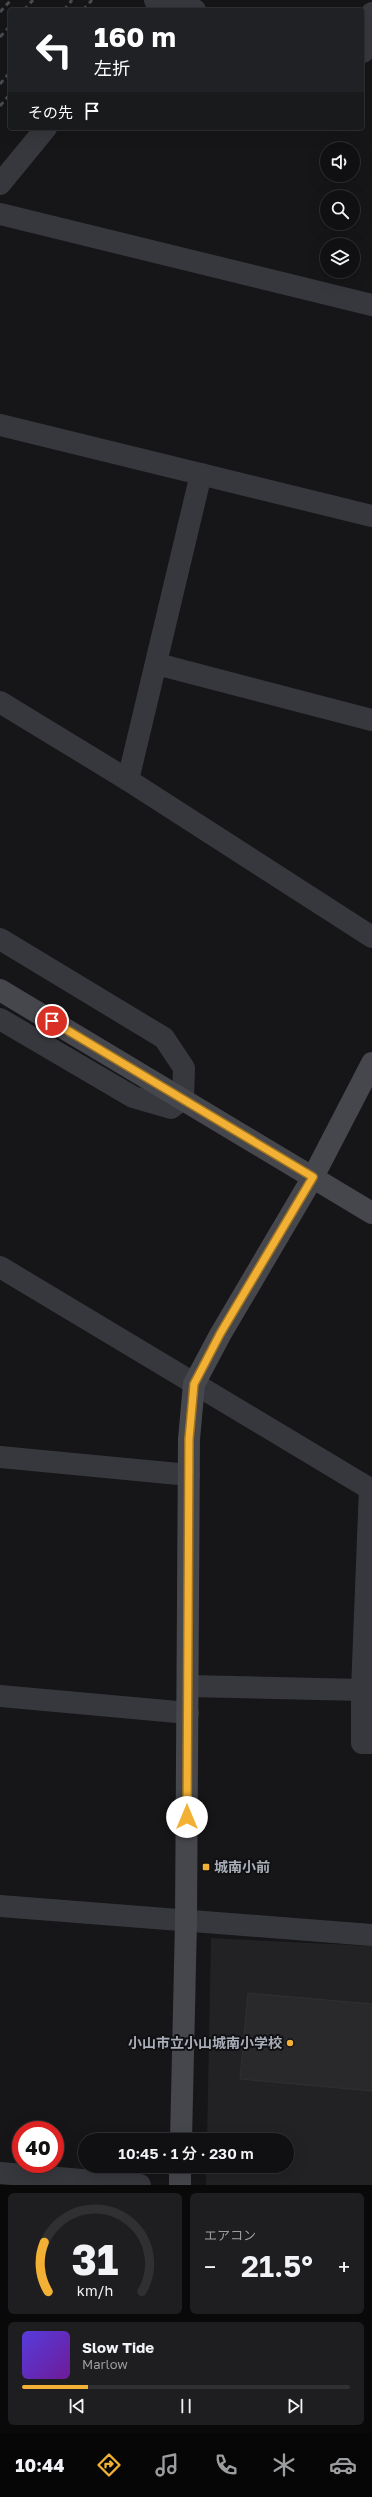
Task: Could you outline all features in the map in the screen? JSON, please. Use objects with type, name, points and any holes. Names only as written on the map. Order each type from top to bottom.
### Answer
[{"type":"street","points":[[145,8],[151,0]]},
{"type":"street","points":[[155,0],[187,8]]},
{"type":"street","points":[[366,53],[372,13]]},
{"type":"street","points":[[0,184],[44,130]]},
{"type":"street","points":[[0,214],[372,305]]},
{"type":"street","points":[[0,425],[372,516]]},
{"type":"street","points":[[128,780],[157,664],[201,474]]},
{"type":"street","points":[[157,664],[372,720]]},
{"type":"street","points":[[0,702],[128,780],[372,936]]},
{"type":"street","points":[[0,939],[164,1038],[184,1068],[183,1099]]},
{"type":"street","points":[[0,990],[372,1213]]},
{"type":"street","points":[[0,1018],[133,1097],[171,1108],[183,1099]]},
{"type":"street","points":[[181,2133],[186,1922],[189,1475],[191,1410],[194,1384],[220,1334],[313,1177],[372,1063]]},
{"type":"street","points":[[0,1267],[371,1489],[368,1652],[362,1690],[362,1742],[372,1743]]},
{"type":"street","points":[[0,1457],[189,1475]]},
{"type":"street","points":[[188,1686],[362,1690]]},
{"type":"street","points":[[0,1696],[188,1713]]},
{"type":"street","points":[[0,1906],[186,1922],[372,1935]]},
{"type":"street","points":[[0,2173],[140,2185]]},
{"type":"street","points":[[180,2173],[180,2185]]},
{"type":"shaded area","name":"小山市立小山城南小学校","points":[[211,1938],[372,1946],[372,2185],[206,2185],[206,2173],[294,2173],[294,2133],[207,2133]]},
{"type":"building","points":[[248,1993],[372,2004],[372,2091],[240,2079]]},
{"type":"railway","points":[[0,12],[11,0]]},
{"type":"railway","points":[[26,8],[33,0]]},
{"type":"railway","points":[[66,8],[72,0]]},
{"type":"railway","points":[[85,8],[92,0]]},
{"type":"railway","points":[[0,37],[8,28]]},
{"type":"railway","points":[[0,84],[8,74]]},
{"type":"railway","points":[[0,106],[8,96]]},
{"type":"place","name":"城南小前","points":[[206,1867]]},
{"type":"place","name":"小山市立小山城南小学校","points":[[290,2043]]},
{"type":"route","points":[[52,1021],[313,1177],[220,1334],[194,1384],[189,1439],[187,1817]]}]
